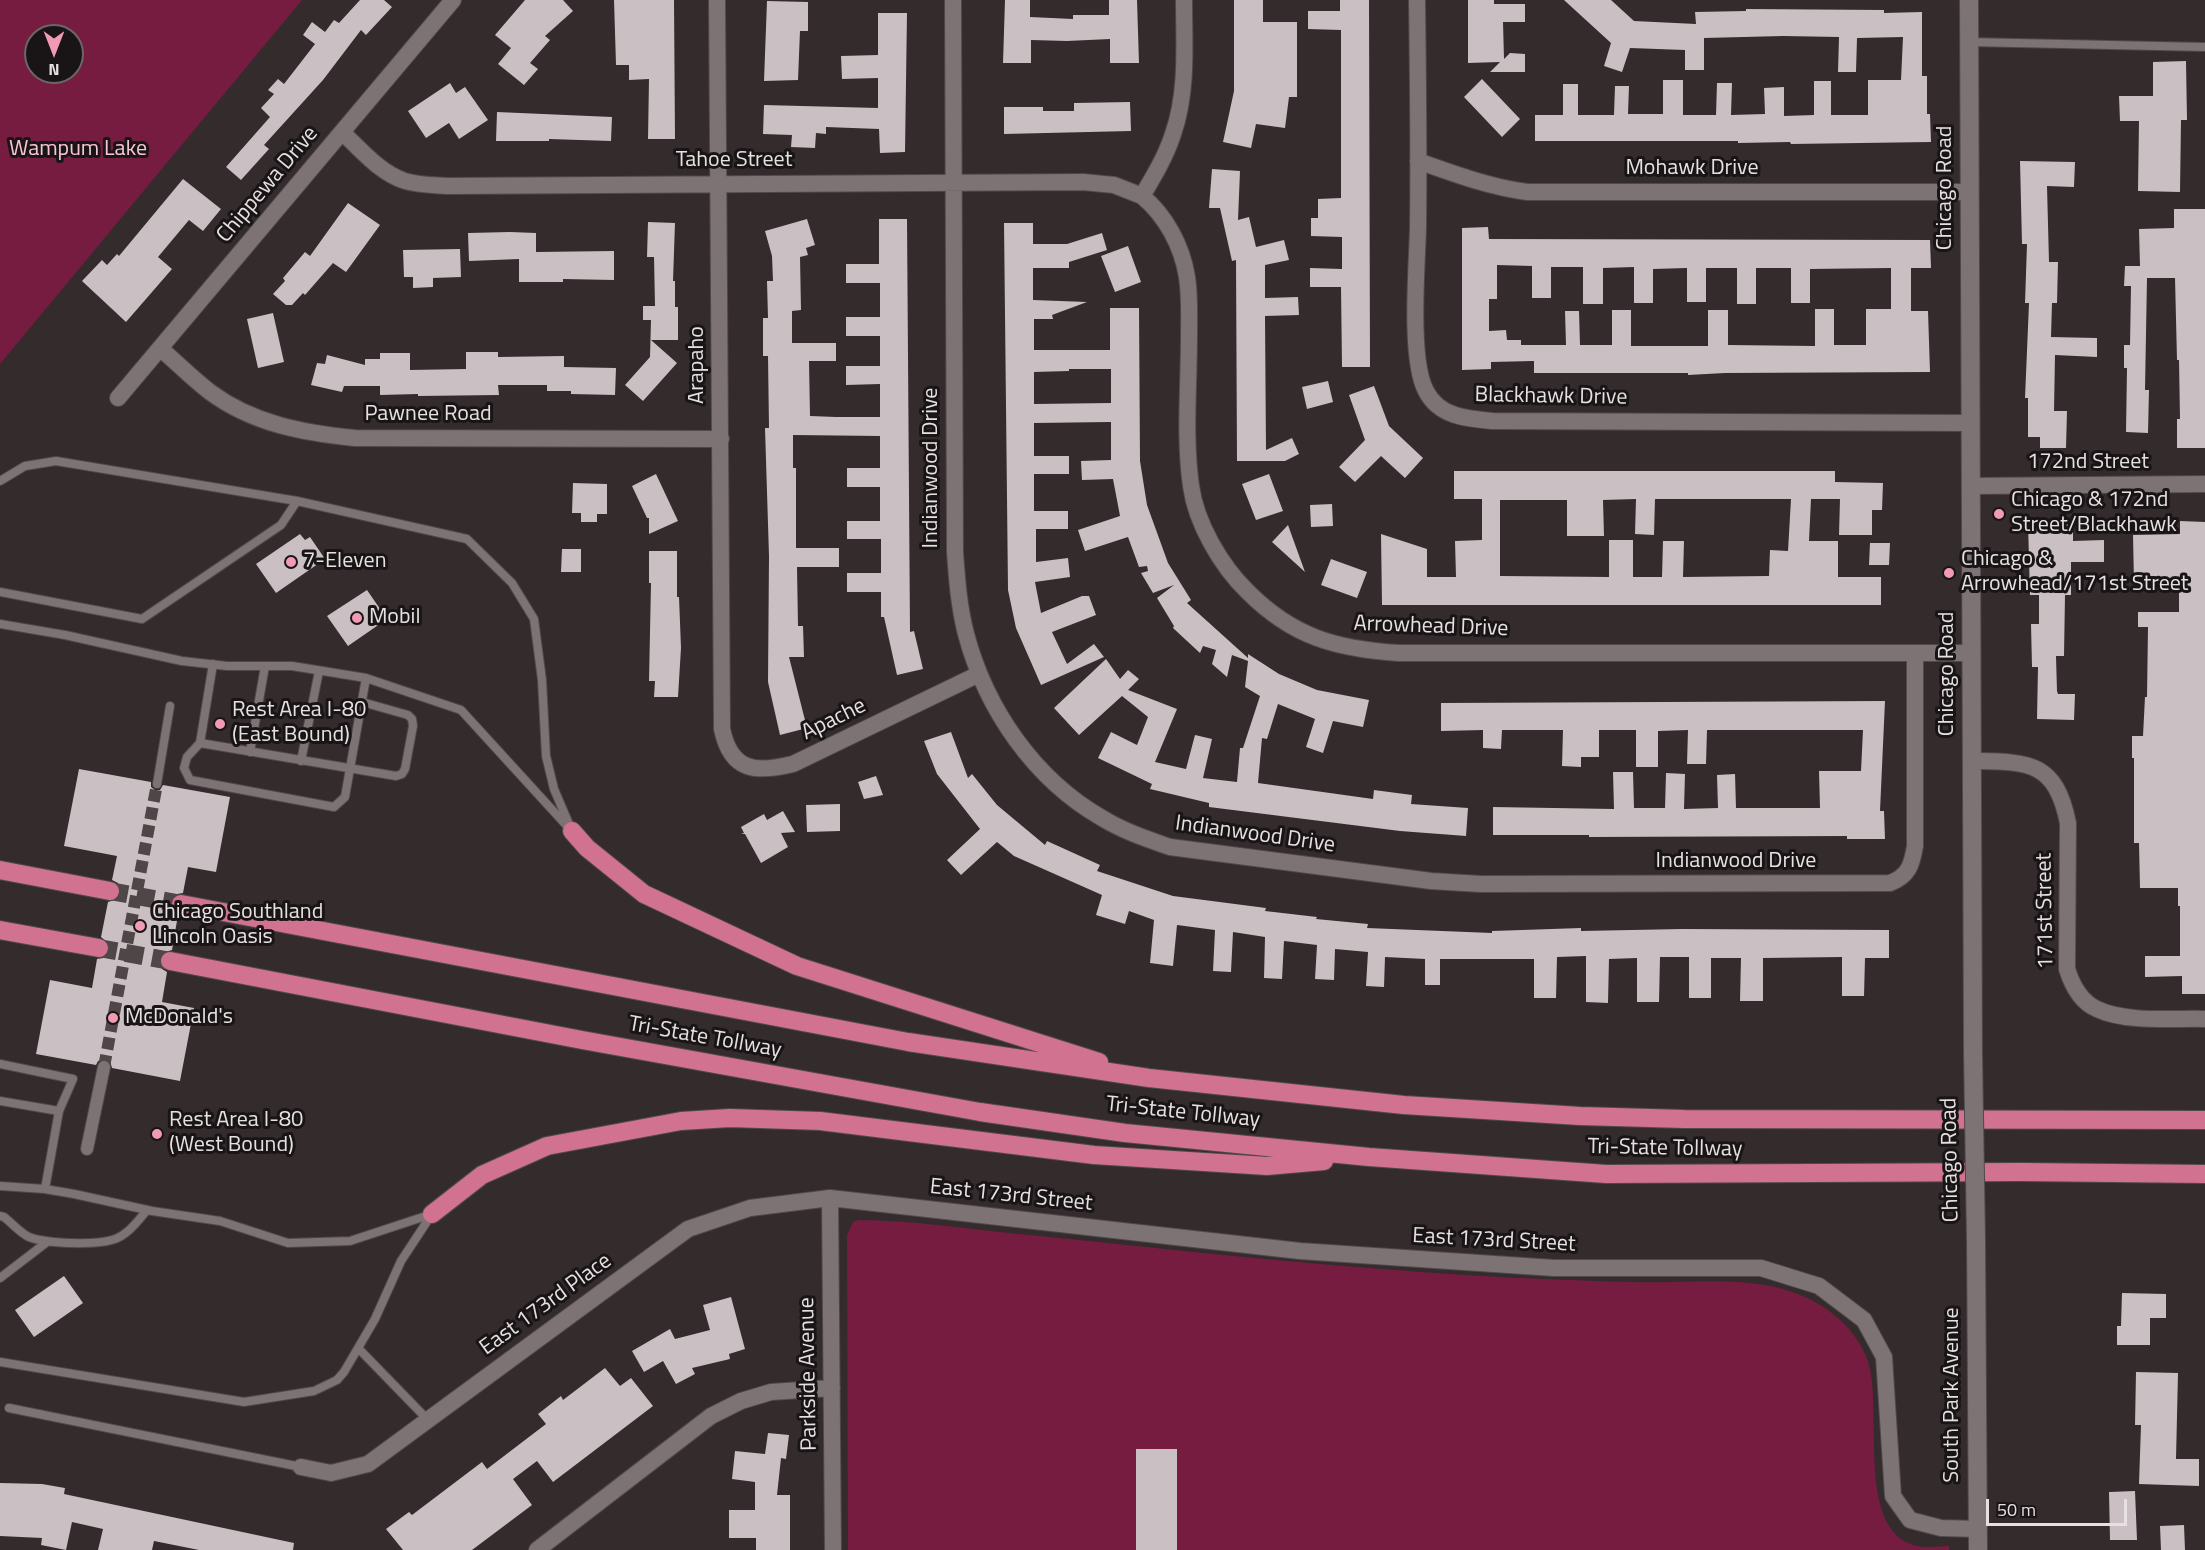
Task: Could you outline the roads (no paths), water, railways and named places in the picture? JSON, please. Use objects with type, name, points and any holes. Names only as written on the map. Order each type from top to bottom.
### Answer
[{"type":"highway","points":[[572,831],[587,848],[644,894],[797,966],[1149,1078]]},
{"type":"highway","points":[[0,870],[110,891]]},
{"type":"highway","name":"Tri-State Tollway","points":[[181,904],[908,1042],[1149,1078],[1404,1105],[1580,1116],[1684,1119],[2205,1120]]},
{"type":"highway","points":[[0,930],[99,948]]},
{"type":"highway","name":"Tri-State Tollway","points":[[170,961],[582,1040],[980,1112],[1125,1132],[1369,1156],[1606,1174],[2021,1172],[2205,1174]]},
{"type":"highway","points":[[432,1214],[482,1175],[548,1146],[690,1120],[742,1118],[820,1121],[1094,1155],[1267,1166],[1369,1156]]},
{"type":"street","name":"Chippewa Drive","points":[[118,398],[453,0]]},
{"type":"street","name":"Arapaho","points":[[717,0],[722,729]]},
{"type":"street","name":"Indianwood Drive","points":[[953,0],[955,552],[958,591],[966,634],[979,674],[993,705],[1016,741],[1072,799],[1132,834],[1170,847],[1431,881],[1481,885],[1878,885],[1890,883],[1905,875],[1912,863],[1916,846],[1916,653]]},
{"type":"street","points":[[1142,196],[1161,165],[1174,133],[1181,104],[1184,68],[1184,0]]},
{"type":"street","name":"Blackhawk Drive","points":[[1417,0],[1417,333],[1419,372],[1425,391],[1435,404],[1448,413],[1467,419],[1493,421],[1971,423]]},
{"type":"street","name":"Chicago Road","points":[[1969,0],[1973,1053],[1976,1240]]},
{"type":"street","name":"Tahoe Street","points":[[342,132],[385,171],[404,180],[424,184],[1083,182],[1114,185],[1142,196]]},
{"type":"street","name":"Mohawk Drive","points":[[1418,161],[1500,189],[1527,192],[1970,192]]},
{"type":"street","name":"Arrowhead Drive","points":[[1142,196],[1156,208],[1165,221],[1178,247],[1187,277],[1191,488],[1201,520],[1214,550],[1239,584],[1265,610],[1295,630],[1360,651],[1399,653],[1972,653]]},
{"type":"street","name":"Pawnee Road","points":[[161,349],[210,392],[235,408],[281,426],[316,434],[355,438],[721,439]]},
{"type":"street","name":"172nd Street","points":[[1971,486],[2205,484]]},
{"type":"street","name":"Apache","points":[[722,729],[725,745],[741,764],[754,769],[772,769],[793,764],[819,753],[979,674]]},
{"type":"street","name":"171st Street","points":[[1972,761],[2017,762],[2034,767],[2045,774],[2056,786],[2064,803],[2068,823],[2067,969],[2072,984],[2082,997],[2096,1009],[2113,1014],[2205,1019]]},
{"type":"street","points":[[87,1149],[104,1067]]},
{"type":"street","name":"Parkside Avenue","points":[[830,1198],[833,1550]]},
{"type":"street","name":"East 173rd Place","points":[[301,1467],[331,1473],[368,1464],[688,1229],[750,1208],[830,1198]]},
{"type":"street","name":"East 173rd Street","points":[[830,1198],[1300,1251],[1554,1268],[1761,1268],[1819,1286],[1864,1320],[1884,1357],[1893,1496],[1910,1520],[1941,1528],[1978,1529]]},
{"type":"street","name":"South Park Avenue","points":[[1976,1240],[1978,1550]]},
{"type":"street","points":[[537,1550],[711,1416],[741,1401],[771,1392],[832,1388]]},
{"type":"lane","points":[[1969,42],[2205,47]]},
{"type":"lane","points":[[0,481],[25,466],[56,461],[297,501],[467,540],[512,582],[534,619],[542,680],[546,756],[554,789],[572,831]]},
{"type":"lane","points":[[0,592],[142,619],[281,525],[297,501]]},
{"type":"lane","points":[[0,624],[65,635],[182,661],[292,666],[366,678],[461,710],[572,831]]},
{"type":"lane","points":[[213,664],[200,743],[187,757],[184,768],[190,780],[334,807],[345,797],[366,678]]},
{"type":"lane","points":[[250,752],[265,666]]},
{"type":"lane","points":[[301,761],[319,671]]},
{"type":"lane","points":[[200,743],[350,770],[396,776],[402,774],[405,769],[413,726],[412,719],[408,715],[362,702]]},
{"type":"lane","points":[[157,783],[170,706]]},
{"type":"lane","points":[[0,1064],[73,1079],[59,1111],[45,1189]]},
{"type":"lane","points":[[0,1101],[59,1111]]},
{"type":"lane","points":[[0,1186],[45,1189],[235,1225],[288,1243],[350,1241],[432,1214]]},
{"type":"lane","points":[[0,1216],[27,1236],[47,1242],[113,1240],[130,1229],[147,1210]]},
{"type":"lane","points":[[0,1362],[244,1402],[314,1391],[337,1380],[344,1372],[375,1319],[401,1261],[432,1214]]},
{"type":"lane","points":[[0,1278],[47,1242]]},
{"type":"lane","points":[[358,1348],[428,1420]]},
{"type":"lane","points":[[9,1408],[301,1467]]},
{"type":"tunnel","points":[[104,1067],[157,784]]},
{"type":"tunnel","points":[[110,891],[181,904]]},
{"type":"tunnel","points":[[99,948],[170,961]]},
{"type":"place","name":"Chicago & 172nd Street/Blackhawk","points":[[1999,514]]},
{"type":"place","name":"7-Eleven","points":[[291,562]]},
{"type":"place","name":"Chicago & Arrowhead/171st Street","points":[[1949,573]]},
{"type":"place","name":"Mobil","points":[[357,618]]},
{"type":"place","name":"Rest Area I-80 (East Bound)","points":[[220,724]]},
{"type":"place","name":"Chicago Southland Lincoln Oasis","points":[[140,926]]},
{"type":"place","name":"McDonald's","points":[[113,1018]]},
{"type":"place","name":"Rest Area I-80 (West Bound)","points":[[157,1134]]},
{"type":"park label","name":"Wampum Lake","points":[[78,150]]}]
